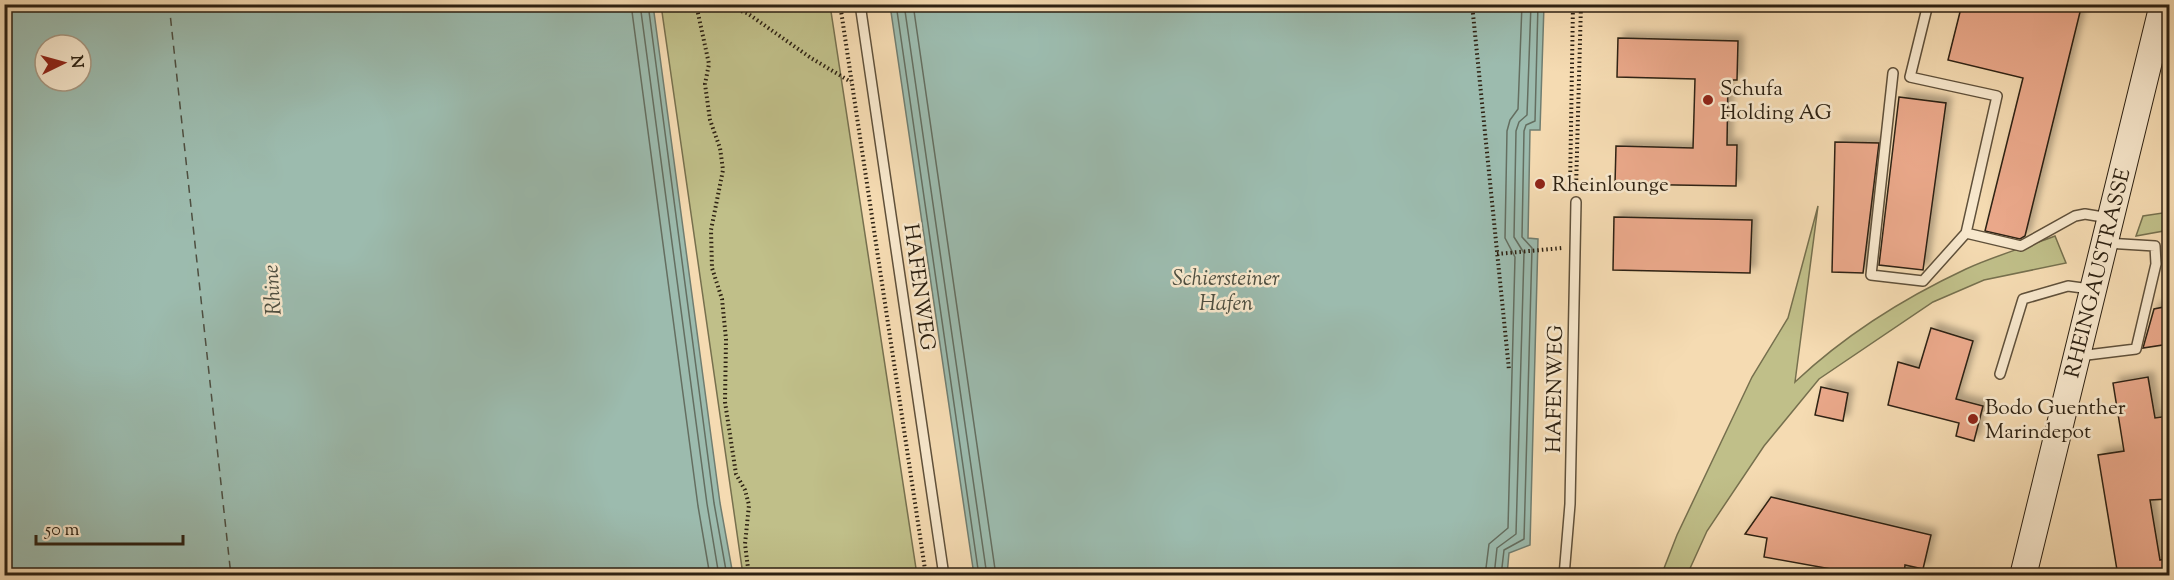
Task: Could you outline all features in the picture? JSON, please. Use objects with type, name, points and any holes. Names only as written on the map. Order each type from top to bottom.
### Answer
[{"type":"main road","name":"RHEINGAUSTRASSE","points":[[2023,576],[2163,4]]},
{"type":"lane","name":"HAFENWEG","points":[[860,4],[944,576]]},
{"type":"lane","points":[[1893,73],[1871,275],[1923,281],[1966,233],[1996,96],[1910,77],[1928,4]]},
{"type":"lane","name":"HAFENWEG","points":[[1564,576],[1570,504],[1576,202]]},
{"type":"lane","points":[[1966,233],[2021,246],[2075,216],[2085,214],[2109,218]]},
{"type":"lane","points":[[2077,356],[2136,349],[2156,264],[2155,246],[2103,243]]},
{"type":"lane","points":[[2000,374],[2023,299],[2068,286],[2093,289]]},
{"type":"path","points":[[696,4],[709,64],[705,84],[710,120],[723,170],[711,230],[712,268],[722,299],[725,402],[736,474],[745,490],[749,505],[745,544],[750,576]]},
{"type":"path","points":[[720,4],[747,13],[811,58],[852,82]]},
{"type":"path","points":[[840,4],[926,576]]},
{"type":"path","points":[[1472,4],[1509,370]]},
{"type":"path","points":[[1572,4],[1570,195],[1576,202]]},
{"type":"path","points":[[1576,202],[1581,4]]},
{"type":"path","points":[[1497,254],[1559,248]]},
{"type":"shaded area","points":[[661,5],[830,5],[917,575],[743,575]]},
{"type":"shaded area","points":[[1818,206],[1795,382],[1834,349],[1876,319],[1920,292],[1977,264],[2055,236],[2066,263],[1984,280],[1933,302],[1819,379],[1764,446],[1707,531],[1687,575],[1661,576],[1677,535],[1752,377],[1788,318]]},
{"type":"shaded area","points":[[2169,212],[2169,230],[2136,236],[2143,216]]},
{"type":"water","name":"Rhine","points":[[4,5],[653,5],[720,503],[733,575],[5,575]]},
{"type":"water","name":"Schiersteiner Hafen","points":[[890,5],[1544,5],[1540,130],[1530,130],[1528,238],[1538,239],[1530,545],[1509,553],[1507,575],[974,575]]},
{"type":"building","points":[[1962,4],[2082,4],[2025,236],[2020,239],[1985,231],[2023,78],[1948,60]]},
{"type":"building","points":[[1618,38],[1738,41],[1737,80],[1728,80],[1727,145],[1737,145],[1736,186],[1615,184],[1616,146],[1693,148],[1695,79],[1617,77]]},
{"type":"building","points":[[1899,97],[1946,103],[1923,270],[1879,265]]},
{"type":"building","points":[[1835,142],[1879,143],[1863,273],[1832,272]]},
{"type":"building","points":[[1614,217],[1752,220],[1750,273],[1613,270]]},
{"type":"building","points":[[2169,306],[2169,344],[2143,348],[2154,309]]},
{"type":"building","points":[[1931,328],[1973,341],[1956,399],[1983,406],[1974,441],[1956,436],[1959,423],[1888,405],[1898,362],[1919,368]]},
{"type":"building","points":[[2148,377],[2155,418],[2169,416],[2169,499],[2150,500],[2160,560],[2169,558],[2169,576],[2118,576],[2098,455],[2124,451],[2113,383]]},
{"type":"building","points":[[1821,387],[1848,393],[1843,421],[1815,415]]},
{"type":"building","points":[[1771,497],[1931,535],[1923,569],[1905,565],[1904,576],[1870,576],[1764,557],[1767,538],[1745,534]]},
{"type":"ferry route","points":[[169,4],[231,576]]},
{"type":"place","name":"Schufa Holding AG","points":[[1708,100]]},
{"type":"place","name":"Rheinlounge","points":[[1540,184]]},
{"type":"place","name":"Bodo Guenther Marindepot","points":[[1973,419]]}]
